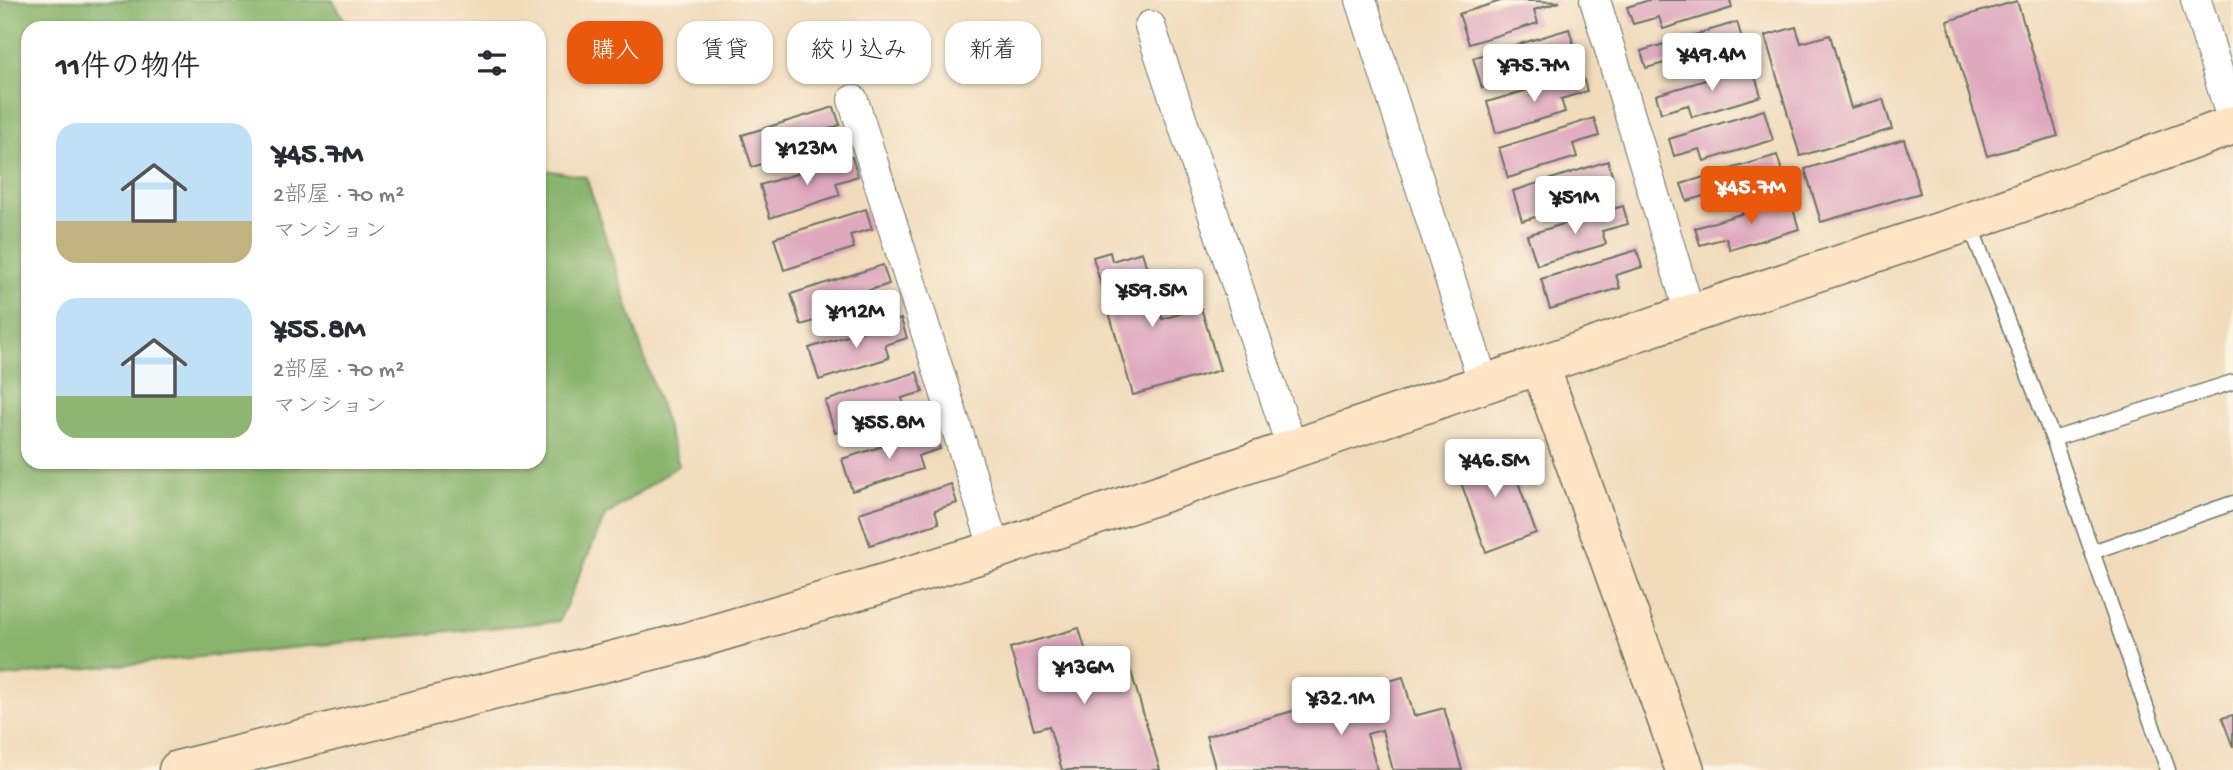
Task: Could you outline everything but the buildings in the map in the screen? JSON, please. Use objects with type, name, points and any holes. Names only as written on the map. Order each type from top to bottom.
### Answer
[{"type":"street","points":[[1361,0],[1484,385]]},
{"type":"street","points":[[1595,0],[1690,314]]},
{"type":"street","points":[[178,770],[690,641],[995,550],[1969,222],[2233,124],[2196,0]]},
{"type":"street","points":[[1150,26],[1293,451]]},
{"type":"street","points":[[853,100],[995,550]]},
{"type":"street","points":[[1540,366],[1685,770]]},
{"type":"lane","points":[[1969,222],[2053,439],[2168,770]]},
{"type":"lane","points":[[2053,439],[2233,383]]},
{"type":"lane","points":[[2092,552],[2233,503]]},
{"type":"green space","points":[[0,0],[333,0],[345,21],[21,21],[21,469],[546,469],[546,170],[586,177],[679,465],[605,516],[559,621],[0,677]]}]
